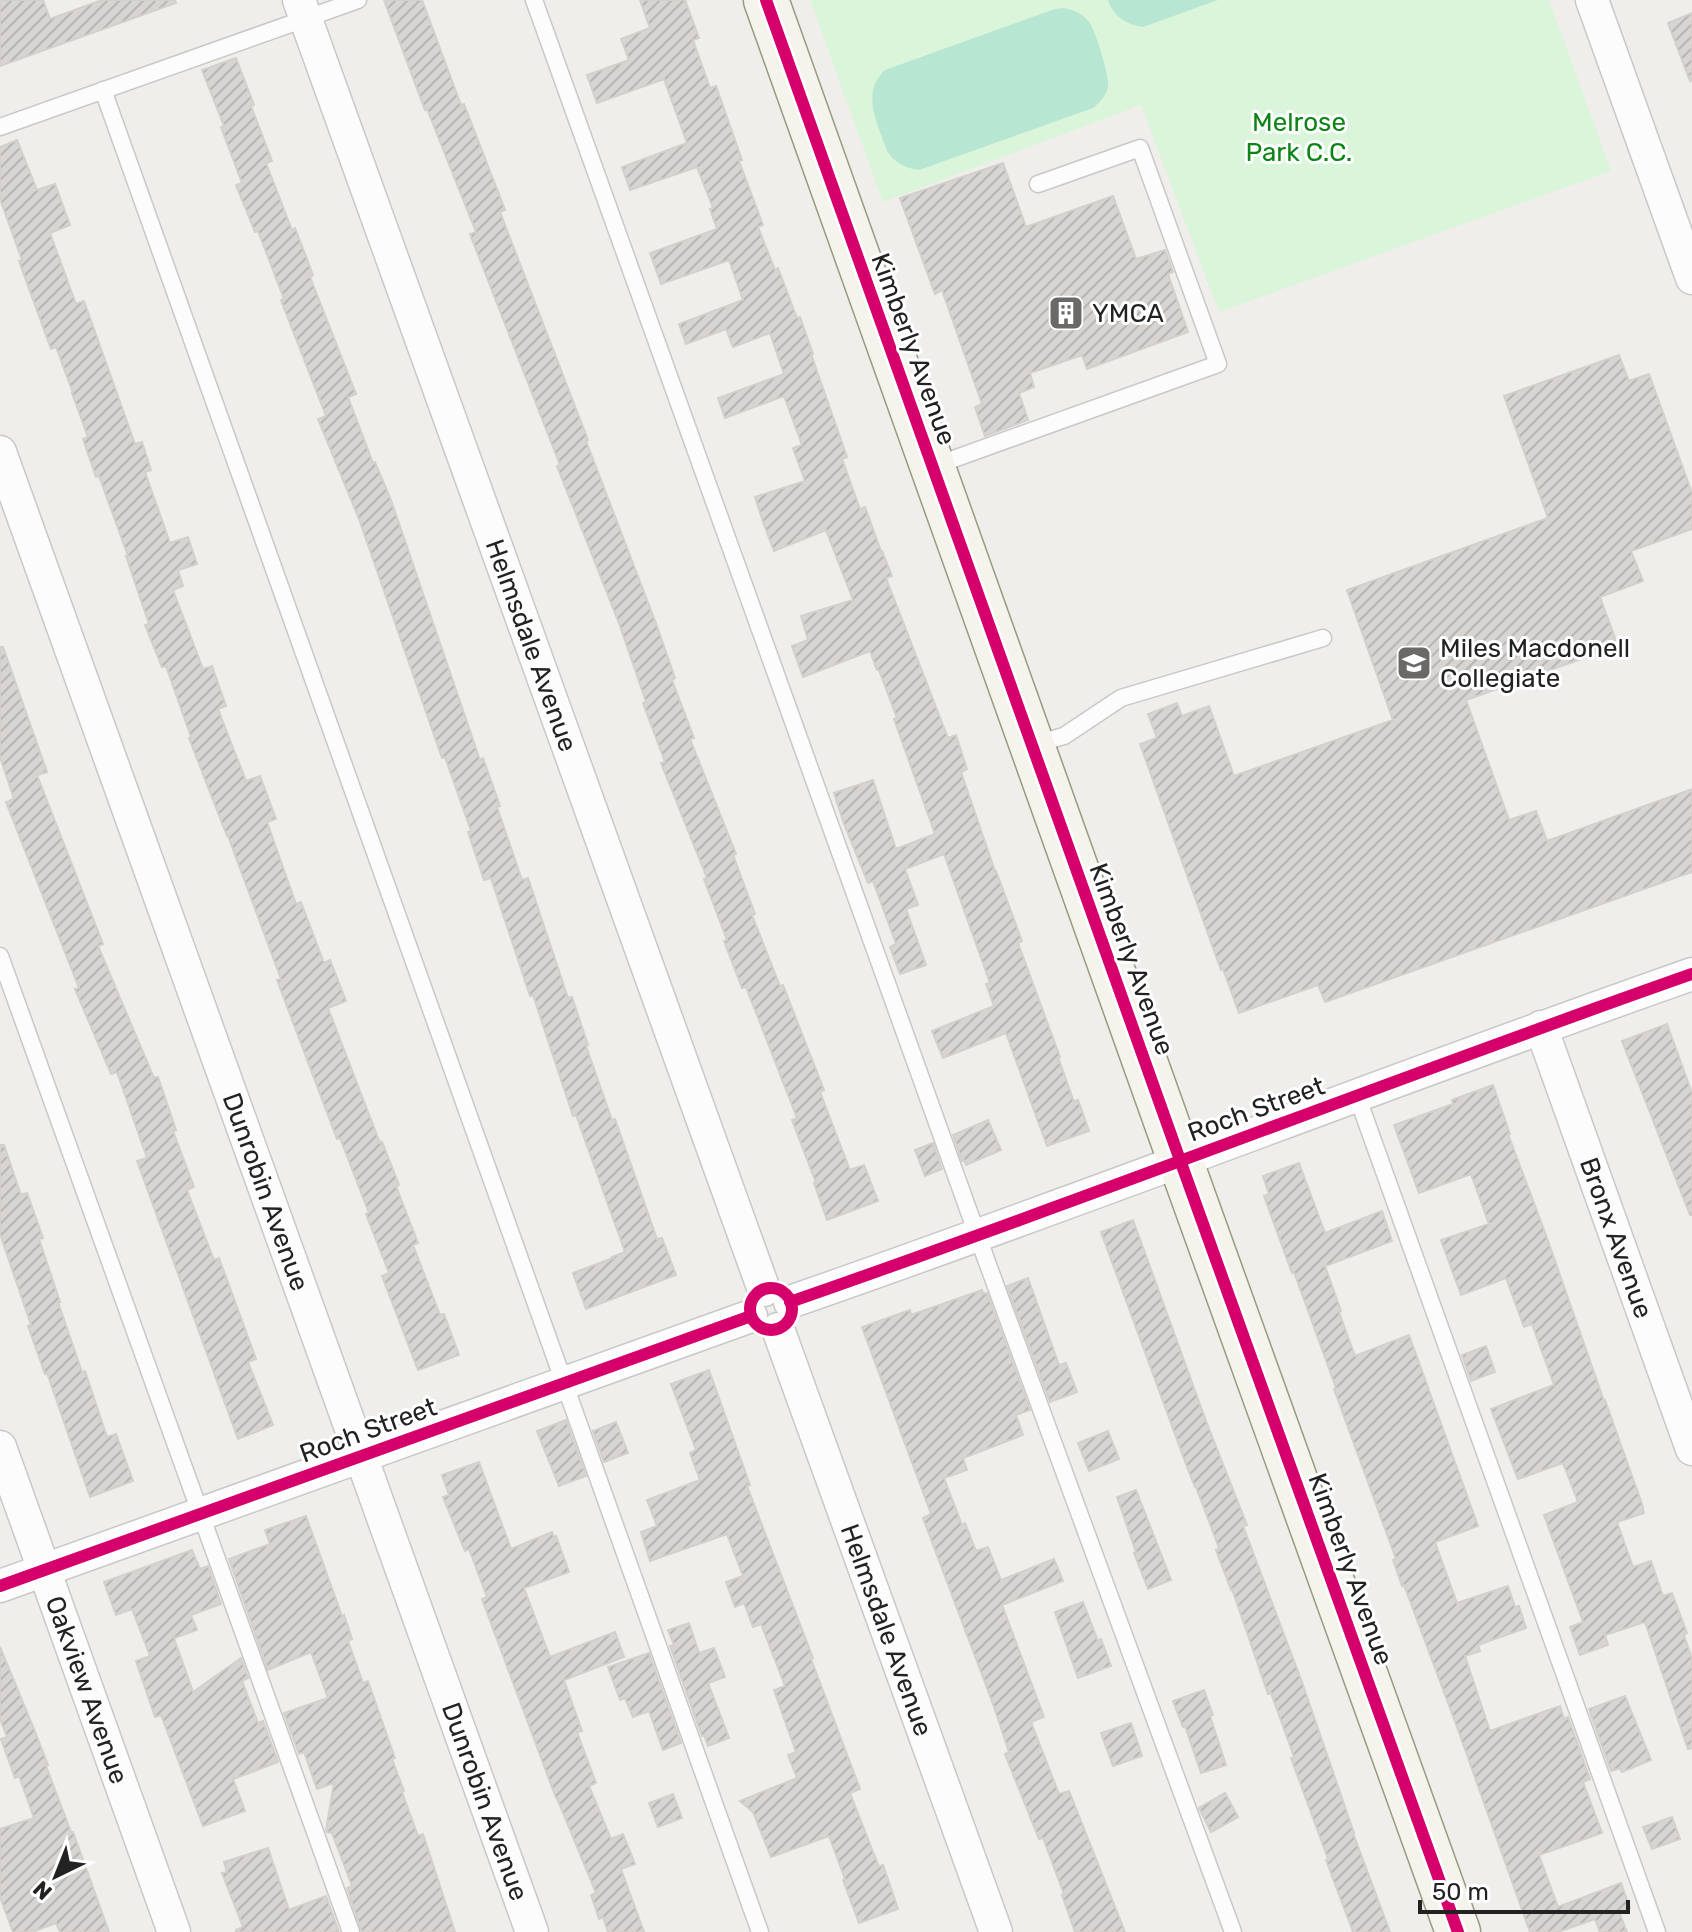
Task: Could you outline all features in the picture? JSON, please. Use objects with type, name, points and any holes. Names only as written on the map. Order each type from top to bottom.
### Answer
[{"type":"street","name":"Kimberly Avenue","points":[[766,0],[1458,1932]]},
{"type":"street","points":[[1592,0],[1692,278]]},
{"type":"street","name":"Helmsdale Avenue","points":[[302,10],[996,1932]]},
{"type":"street","name":"Dunrobin Avenue","points":[[0,452],[532,1932]]},
{"type":"street","name":"Roch Street","points":[[0,1586],[1692,974]]},
{"type":"street","name":"Bronx Avenue","points":[[1541,1027],[1692,1449]]},
{"type":"street","name":"Oakview Avenue","points":[[0,1447],[174,1932]]},
{"type":"lane","points":[[0,127],[103,90],[302,10],[358,0]]},
{"type":"lane","points":[[534,0],[977,1234],[1233,1932]]},
{"type":"lane","points":[[103,90],[760,1932]]},
{"type":"lane","points":[[932,466],[1218,364],[1140,148],[1038,184]]},
{"type":"lane","points":[[1032,745],[1064,736],[1121,698],[1323,638]]},
{"type":"lane","points":[[0,956],[351,1932]]},
{"type":"lane","points":[[1357,1096],[1657,1932]]},
{"type":"green space","name":"Melrose Park C.C.","points":[[810,0],[1549,0],[1611,171],[1219,312],[1141,105],[883,202]]},
{"type":"green space","points":[[1108,0],[1218,0],[1143,27],[1121,19]]},
{"type":"green space","points":[[1064,8],[1089,21],[1102,56],[1108,87],[1093,108],[919,170],[901,164],[890,155],[876,120],[872,99],[878,79],[885,70]]},
{"type":"building","points":[[0,0],[43,0],[50,19],[102,0],[175,0],[176,3],[0,66]]},
{"type":"building","points":[[384,0],[422,0],[505,210],[500,212],[657,626],[675,678],[672,680],[694,738],[690,739],[736,854],[733,855],[755,914],[752,915],[824,1090],[820,1092],[850,1170],[864,1165],[878,1201],[827,1220],[792,1120],[797,1118],[746,987],[742,988],[704,879],[707,878],[661,763],[665,762],[620,626],[470,234],[476,232],[425,110]]},
{"type":"building","points":[[640,0],[685,0],[699,38],[693,40],[710,88],[716,86],[763,225],[758,227],[797,318],[800,317],[813,354],[847,457],[842,459],[860,509],[865,507],[892,576],[886,578],[948,738],[956,735],[967,769],[961,772],[1022,941],[1018,943],[1074,1102],[1078,1100],[1089,1131],[1047,1146],[1006,1033],[943,1058],[932,1031],[994,1006],[986,984],[990,983],[944,854],[905,869],[918,905],[906,909],[926,965],[900,974],[890,947],[896,944],[873,881],[868,883],[834,793],[873,780],[896,849],[935,834],[894,719],[897,718],[870,651],[803,677],[792,646],[808,640],[801,616],[853,600],[826,530],[774,551],[763,522],[755,497],[805,481],[793,448],[802,445],[784,396],[725,418],[718,398],[784,374],[770,333],[733,347],[726,329],[686,344],[679,324],[743,300],[729,260],[661,284],[650,253],[717,229],[710,209],[713,208],[697,167],[630,190],[622,167],[687,143],[664,79],[597,103],[587,75],[629,60],[621,39],[650,28]]},
{"type":"building","points":[[1692,13],[1692,80],[1690,81],[1668,23]]},
{"type":"building","points":[[236,58],[272,161],[266,163],[292,230],[295,228],[313,275],[310,277],[356,394],[348,397],[391,500],[480,760],[483,758],[500,806],[497,807],[522,880],[528,878],[568,998],[572,997],[612,1120],[615,1119],[657,1239],[662,1238],[676,1275],[586,1309],[573,1273],[625,1252],[576,1115],[573,1116],[533,995],[530,996],[491,878],[484,880],[468,832],[471,831],[445,757],[442,758],[359,519],[318,419],[326,416],[281,300],[284,299],[258,231],[255,232],[236,185],[242,183],[202,70]]},
{"type":"building","points":[[17,140],[37,190],[55,184],[70,225],[50,233],[76,304],[84,301],[135,444],[142,442],[151,470],[145,472],[170,543],[188,537],[197,564],[178,570],[183,586],[173,590],[203,669],[212,666],[226,706],[218,709],[246,781],[260,776],[276,819],[267,822],[296,904],[301,902],[324,963],[330,960],[346,1001],[328,1008],[399,1185],[396,1186],[418,1243],[413,1245],[459,1355],[418,1370],[382,1276],[389,1273],[366,1214],[369,1213],[340,1138],[337,1139],[277,980],[281,979],[189,738],[166,666],[162,667],[145,625],[149,624],[128,556],[83,439],[88,437],[73,393],[56,347],[51,349],[19,261],[22,260],[0,199],[0,147]]},
{"type":"building","name":"YMCA","points":[[1003,163],[1026,227],[1113,196],[1136,259],[1165,250],[1173,272],[1168,274],[1188,332],[1087,369],[1082,355],[1030,373],[1034,387],[1019,393],[1028,420],[985,436],[975,407],[982,404],[942,290],[935,294],[900,198]]},
{"type":"building","name":"Miles Macdonell Collegiate","points":[[1619,355],[1629,381],[1649,374],[1692,493],[1692,529],[1631,551],[1643,581],[1600,597],[1618,646],[1466,700],[1509,820],[1536,811],[1547,841],[1692,789],[1692,872],[1325,1002],[1318,985],[1239,1013],[1140,744],[1157,738],[1148,714],[1177,703],[1182,716],[1209,706],[1234,776],[1393,720],[1347,590],[1548,518],[1504,396]]},
{"type":"building","points":[[0,647],[3,647],[47,772],[37,775],[103,944],[98,946],[154,1078],[158,1077],[176,1130],[173,1131],[194,1187],[187,1190],[214,1260],[219,1258],[256,1359],[248,1362],[273,1425],[238,1439],[137,1161],[147,1158],[117,1072],[111,1074],[75,989],[79,988],[6,802],[14,799],[0,757]]},
{"type":"building","points":[[1667,1024],[1692,1093],[1692,1215],[1622,1041]]},
{"type":"building","points":[[1493,1085],[1642,1504],[1644,1513],[1617,1522],[1633,1567],[1651,1561],[1663,1596],[1672,1593],[1687,1633],[1684,1635],[1692,1659],[1692,1748],[1688,1749],[1645,1622],[1605,1635],[1608,1645],[1580,1655],[1570,1627],[1583,1622],[1544,1515],[1578,1502],[1563,1463],[1518,1479],[1491,1409],[1554,1385],[1532,1324],[1524,1327],[1506,1278],[1461,1295],[1441,1240],[1489,1224],[1471,1174],[1419,1193],[1394,1125],[1453,1104],[1452,1100]]},
{"type":"building","points":[[988,1120],[1001,1150],[966,1165],[953,1135]]},
{"type":"building","points":[[933,1143],[942,1169],[925,1176],[915,1150]]},
{"type":"building","points":[[0,1145],[4,1145],[21,1195],[27,1193],[43,1238],[39,1239],[58,1302],[107,1437],[116,1434],[133,1481],[90,1497],[28,1326],[31,1325],[0,1234]]},
{"type":"building","points":[[1299,1163],[1325,1233],[1382,1211],[1392,1241],[1325,1266],[1339,1312],[1355,1356],[1409,1335],[1478,1526],[1435,1542],[1457,1603],[1508,1586],[1526,1628],[1478,1645],[1480,1651],[1465,1656],[1490,1731],[1560,1706],[1564,1719],[1568,1717],[1590,1779],[1583,1782],[1602,1833],[1539,1855],[1558,1907],[1621,1883],[1630,1908],[1619,1912],[1627,1932],[1600,1932],[1595,1919],[1558,1932],[1530,1932],[1457,1727],[1402,1586],[1393,1560],[1396,1559],[1336,1388],[1264,1196],[1269,1194],[1263,1176]]},
{"type":"building","points":[[1133,1220],[1247,1525],[1243,1526],[1390,1932],[1353,1932],[1326,1860],[1291,1758],[1294,1757],[1271,1693],[1268,1694],[1216,1550],[1219,1548],[1101,1232]]},
{"type":"building","points":[[1028,1278],[1059,1365],[1066,1363],[1077,1392],[1050,1402],[1007,1286]]},
{"type":"building","points":[[982,1290],[983,1294],[987,1293],[1030,1410],[1016,1415],[1023,1435],[963,1458],[967,1470],[944,1478],[976,1551],[988,1547],[1001,1580],[1054,1559],[1063,1581],[1002,1605],[1044,1717],[1031,1722],[1059,1794],[1069,1791],[1125,1932],[1075,1932],[1043,1838],[1039,1839],[1005,1754],[1009,1752],[993,1704],[923,1518],[931,1514],[862,1327],[910,1310],[911,1315]]},
{"type":"building","points":[[1486,1346],[1495,1372],[1471,1381],[1462,1355]]},
{"type":"building","points":[[709,1370],[750,1485],[747,1486],[860,1789],[850,1793],[879,1867],[883,1865],[898,1909],[859,1923],[829,1836],[771,1857],[753,1812],[740,1801],[797,1778],[788,1755],[796,1752],[774,1690],[785,1686],[761,1624],[753,1627],[744,1603],[735,1607],[726,1582],[743,1576],[727,1534],[650,1561],[641,1532],[657,1526],[647,1500],[700,1480],[690,1453],[696,1450],[671,1384]]},
{"type":"building","points":[[566,1420],[586,1476],[559,1486],[537,1431]]},
{"type":"building","points":[[616,1422],[628,1453],[604,1462],[593,1431]]},
{"type":"building","points":[[1108,1431],[1119,1459],[1089,1471],[1078,1443]]},
{"type":"building","points":[[479,1462],[511,1549],[552,1532],[556,1536],[569,1572],[524,1588],[550,1657],[615,1632],[624,1657],[564,1680],[582,1731],[577,1732],[596,1783],[589,1786],[611,1839],[623,1834],[635,1864],[621,1869],[644,1932],[608,1932],[603,1917],[599,1919],[591,1895],[596,1893],[556,1798],[482,1599],[487,1597],[469,1549],[465,1551],[443,1497],[449,1495],[442,1475]]},
{"type":"building","points":[[1136,1490],[1171,1580],[1148,1589],[1117,1497]]},
{"type":"building","points":[[306,1516],[344,1615],[352,1639],[348,1641],[363,1683],[368,1681],[395,1758],[392,1759],[418,1836],[423,1834],[455,1932],[362,1932],[347,1888],[352,1886],[332,1833],[326,1830],[334,1783],[317,1789],[304,1752],[299,1754],[284,1713],[328,1698],[311,1652],[268,1670],[229,1559],[270,1544],[265,1530]]},
{"type":"building","points":[[192,1550],[200,1569],[208,1566],[221,1604],[191,1615],[197,1630],[174,1638],[193,1692],[241,1658],[248,1678],[242,1681],[258,1723],[263,1721],[278,1762],[233,1779],[245,1811],[203,1826],[161,1715],[155,1717],[136,1661],[150,1656],[132,1609],[116,1615],[104,1582]]},
{"type":"building","points":[[1083,1602],[1111,1666],[1078,1678],[1055,1612]]},
{"type":"building","points":[[689,1623],[699,1653],[714,1648],[725,1677],[708,1683],[729,1738],[708,1746],[670,1646],[674,1645],[668,1630]]},
{"type":"building","points":[[0,1647],[48,1765],[109,1932],[60,1932],[56,1923],[32,1932],[13,1932],[0,1897],[0,1829],[34,1818],[1,1739],[7,1737],[0,1719]]},
{"type":"building","points":[[649,1653],[681,1743],[663,1750],[649,1711],[633,1717],[625,1698],[620,1700],[608,1667]]},
{"type":"building","points":[[1204,1690],[1226,1765],[1201,1773],[1173,1701]]},
{"type":"building","points":[[1625,1696],[1651,1760],[1622,1772],[1620,1768],[1611,1771],[1589,1709]]},
{"type":"building","points":[[1131,1723],[1142,1756],[1113,1766],[1101,1733]]},
{"type":"building","points":[[1225,1793],[1238,1817],[1211,1832],[1199,1808]]},
{"type":"building","points":[[673,1794],[682,1818],[658,1827],[649,1803]]},
{"type":"building","points":[[1672,1817],[1680,1839],[1652,1849],[1643,1827]]},
{"type":"building","points":[[268,1848],[289,1910],[326,1896],[339,1932],[236,1932],[243,1927],[222,1873],[227,1872],[224,1862]]},
{"type":"cycle path","points":[[766,0],[1458,1932]]},
{"type":"cycle path","points":[[790,1302],[1692,974]]},
{"type":"cycle path","points":[[771,1288],[786,1294],[792,1309],[786,1324],[771,1330],[756,1324],[750,1309],[756,1294],[771,1288]]},
{"type":"cycle path","points":[[0,1586],[751,1316]]},
{"type":"place","name":"YMCA","points":[[1066,313]]},
{"type":"place","name":"Miles Macdonell Collegiate","points":[[1414,663]]}]
